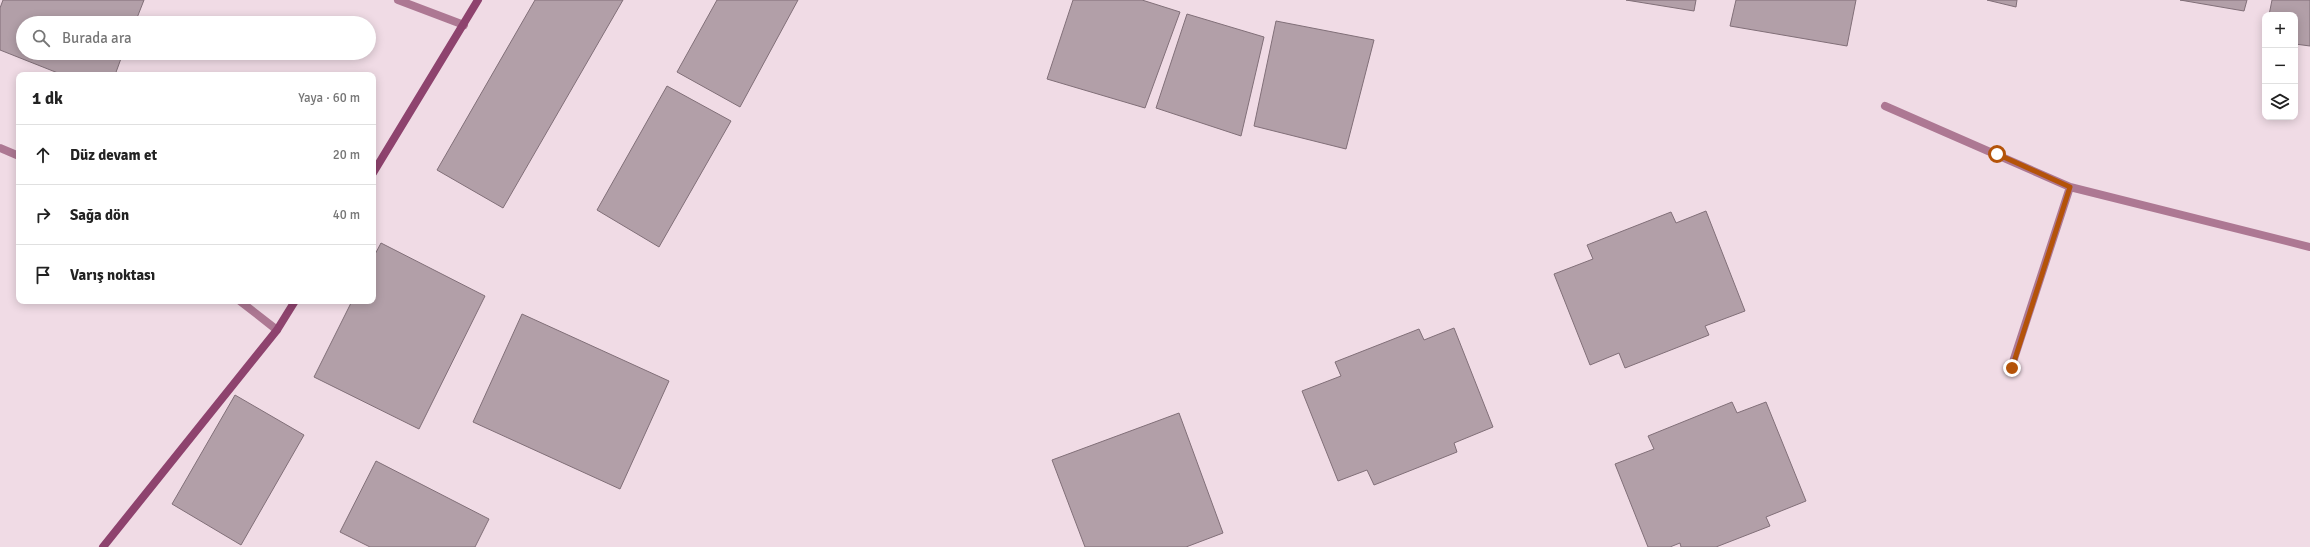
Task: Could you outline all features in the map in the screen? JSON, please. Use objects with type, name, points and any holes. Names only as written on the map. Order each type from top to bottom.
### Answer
[{"type":"street","points":[[398,0],[464,25]]},
{"type":"street","points":[[376,168],[478,0]]},
{"type":"street","points":[[1885,106],[2070,187],[2310,247]]},
{"type":"street","points":[[0,148],[16,155]]},
{"type":"street","points":[[2012,368],[2070,187]]},
{"type":"street","points":[[244,304],[277,330]]},
{"type":"street","points":[[102,547],[277,330],[293,304]]},
{"type":"building","points":[[3,0],[144,0],[138,16],[16,16],[16,56],[0,50],[0,8]]},
{"type":"building","points":[[535,0],[623,0],[503,208],[437,170]]},
{"type":"building","points":[[717,0],[798,0],[740,107],[677,72]]},
{"type":"building","points":[[1073,0],[1142,0],[1180,12],[1145,108],[1047,79]]},
{"type":"building","points":[[1626,0],[1696,0],[1694,11]]},
{"type":"building","points":[[1736,0],[1856,0],[1847,46],[1730,26]]},
{"type":"building","points":[[1987,0],[2017,0],[2016,7]]},
{"type":"building","points":[[2180,0],[2247,0],[2244,11]]},
{"type":"building","points":[[2272,0],[2310,0],[2310,46],[2298,44],[2298,12],[2270,12]]},
{"type":"building","points":[[1187,14],[1264,37],[1241,136],[1156,108]]},
{"type":"building","points":[[1276,21],[1374,40],[1346,149],[1254,126]]},
{"type":"building","points":[[25,60],[120,60],[116,72],[55,72]]},
{"type":"building","points":[[667,86],[731,121],[659,247],[597,210]]},
{"type":"building","points":[[1706,211],[1745,311],[1705,326],[1709,335],[1625,368],[1619,353],[1590,365],[1554,274],[1593,259],[1587,245],[1671,212],[1676,223]]},
{"type":"building","points":[[381,243],[485,296],[419,429],[314,377],[350,304],[376,304],[376,252]]},
{"type":"building","points":[[522,314],[669,381],[620,489],[473,422]]},
{"type":"building","points":[[1454,328],[1493,427],[1454,443],[1457,452],[1374,485],[1367,470],[1338,481],[1302,391],[1341,376],[1335,362],[1419,329],[1424,340]]},
{"type":"building","points":[[235,395],[304,435],[241,545],[172,504]]},
{"type":"building","points":[[1732,402],[1737,413],[1766,402],[1806,501],[1766,517],[1770,526],[1716,547],[1681,547],[1680,543],[1670,547],[1648,547],[1615,464],[1654,449],[1648,436]]},
{"type":"building","points":[[1179,413],[1223,533],[1186,547],[1085,547],[1052,460]]},
{"type":"building","points":[[376,461],[489,519],[475,547],[370,547],[340,532]]},
{"type":"route","points":[[1997,154],[2070,187],[2012,368]]}]
